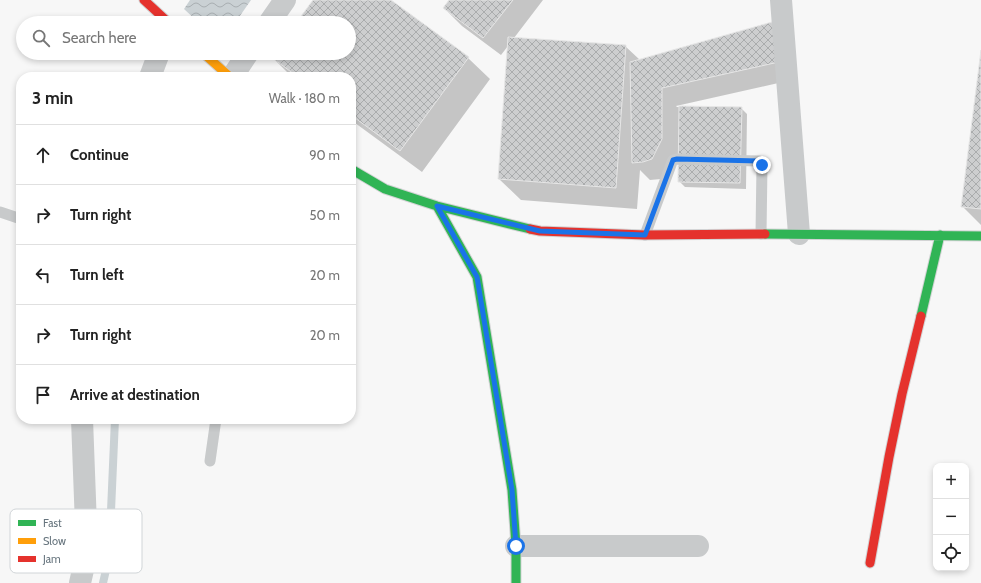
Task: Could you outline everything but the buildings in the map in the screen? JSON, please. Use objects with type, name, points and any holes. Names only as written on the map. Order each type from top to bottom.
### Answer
[{"type":"street","points":[[274,16],[285,0]]},
{"type":"street","points":[[781,0],[799,234]]},
{"type":"street","points":[[152,72],[156,60]]},
{"type":"street","points":[[211,60],[225,72]]},
{"type":"street","points":[[235,72],[243,60]]},
{"type":"street","points":[[356,172],[385,189],[437,206],[540,231],[645,235],[799,234],[981,236]]},
{"type":"street","points":[[437,206],[477,277],[512,490],[516,546],[516,583]]},
{"type":"street","points":[[870,563],[889,456],[902,394],[940,236]]},
{"type":"street","points":[[82,424],[85,509]]},
{"type":"street","points":[[516,546],[698,546]]},
{"type":"street","points":[[80,583],[82,573]]},
{"type":"lane","points":[[645,235],[672,162],[673,160],[677,159],[759,161],[762,165],[761,234]]},
{"type":"lane","points":[[0,212],[16,217]]},
{"type":"lane","points":[[210,461],[215,424]]},
{"type":"water","points":[[190,0],[251,0],[240,16],[192,16],[184,9]]},
{"type":"waterway","points":[[111,509],[115,424]]},
{"type":"waterway","points":[[103,583],[105,573]]},
{"type":"traffic: fast","points":[[356,172],[385,189],[437,206],[530,229]]},
{"type":"traffic: fast","points":[[437,206],[477,277],[512,490],[516,546],[516,583]]},
{"type":"traffic: fast","points":[[765,234],[981,236]]},
{"type":"traffic: fast","points":[[921,316],[940,235]]},
{"type":"traffic: slow","points":[[211,60],[224,72]]},
{"type":"traffic: jam","points":[[144,0],[161,16]]},
{"type":"traffic: jam","points":[[530,229],[540,231],[645,235],[765,234]]},
{"type":"traffic: jam","points":[[870,563],[902,394],[921,316]]},
{"type":"route","points":[[516,546],[512,490],[477,277],[437,206],[540,231],[645,235],[673,160],[759,161],[762,165]]}]
